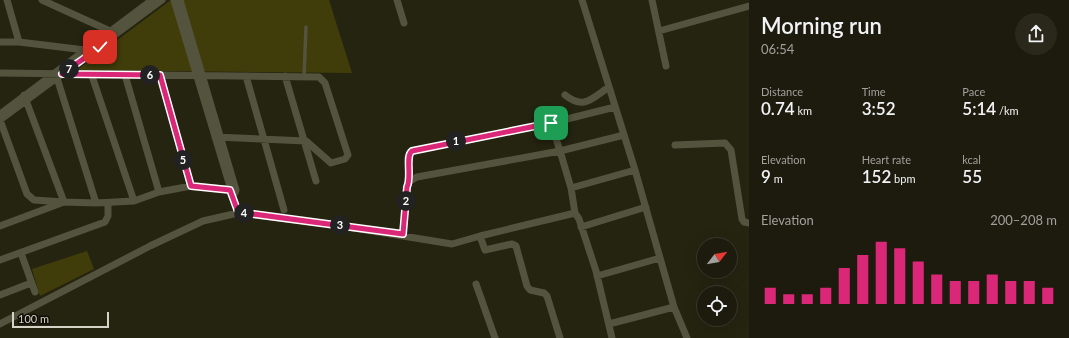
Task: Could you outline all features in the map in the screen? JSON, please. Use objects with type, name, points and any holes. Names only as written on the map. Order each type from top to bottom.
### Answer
[{"type":"street","points":[[7,0],[19,42]]},
{"type":"street","points":[[42,0],[110,31]]},
{"type":"street","points":[[57,75],[85,50],[152,0]]},
{"type":"street","points":[[0,114],[25,98],[162,0]]},
{"type":"street","points":[[174,0],[200,75]]},
{"type":"street","points":[[180,0],[238,212]]},
{"type":"street","points":[[397,0],[404,22]]},
{"type":"street","points":[[582,0],[635,170],[674,307],[686,338]]},
{"type":"street","points":[[652,0],[666,66]]},
{"type":"street","points":[[659,30],[749,6]]},
{"type":"street","points":[[0,42],[19,42],[85,50]]},
{"type":"street","points":[[0,73],[92,76],[200,75],[319,77],[325,83],[348,156],[345,159],[331,163],[306,141],[218,137]]},
{"type":"street","points":[[57,75],[96,203]]},
{"type":"street","points":[[125,75],[159,192]]},
{"type":"street","points":[[160,75],[191,186]]},
{"type":"street","points":[[92,76],[134,201]]},
{"type":"street","points":[[246,76],[284,210]]},
{"type":"street","points":[[285,76],[306,141],[316,181]]},
{"type":"street","points":[[565,95],[574,102],[581,104],[609,87]]},
{"type":"street","points":[[25,98],[0,120],[27,194],[34,200],[96,203],[134,201],[159,192],[191,186],[233,192]]},
{"type":"street","points":[[25,98],[64,202]]},
{"type":"street","points":[[403,234],[407,187],[410,181],[408,157],[412,151],[551,123],[615,107]]},
{"type":"street","points":[[551,123],[571,188],[575,213],[597,276],[612,338]]},
{"type":"street","points":[[410,181],[417,177],[560,151],[624,135]]},
{"type":"street","points":[[675,145],[725,143],[728,145],[731,150],[742,218],[744,222],[749,223]]},
{"type":"street","points":[[571,188],[635,170]]},
{"type":"street","points":[[0,226],[64,202]]},
{"type":"street","points":[[0,260],[105,222],[108,216],[108,203]]},
{"type":"street","points":[[581,227],[646,207]]},
{"type":"street","points":[[0,324],[144,249],[203,221],[238,212],[403,234],[428,241],[452,244],[575,213]]},
{"type":"street","points":[[480,236],[485,250],[512,244],[516,246],[527,286],[530,290],[544,293],[547,296],[560,338]]},
{"type":"street","points":[[21,253],[35,292]]},
{"type":"street","points":[[597,276],[660,258]]},
{"type":"street","points":[[0,295],[31,283]]},
{"type":"street","points":[[476,284],[495,338]]},
{"type":"street","points":[[609,324],[674,307]]},
{"type":"lane","points":[[304,77],[306,27]]},
{"type":"shaded area","points":[[171,0],[329,0],[352,73],[77,70]]},
{"type":"shaded area","points":[[87,251],[94,269],[40,296],[32,269]]},
{"type":"route","points":[[100,47],[62,74],[92,76],[160,75],[191,186],[230,190],[234,196],[238,212],[403,234],[407,187],[410,181],[409,153],[412,151],[551,123]]}]
